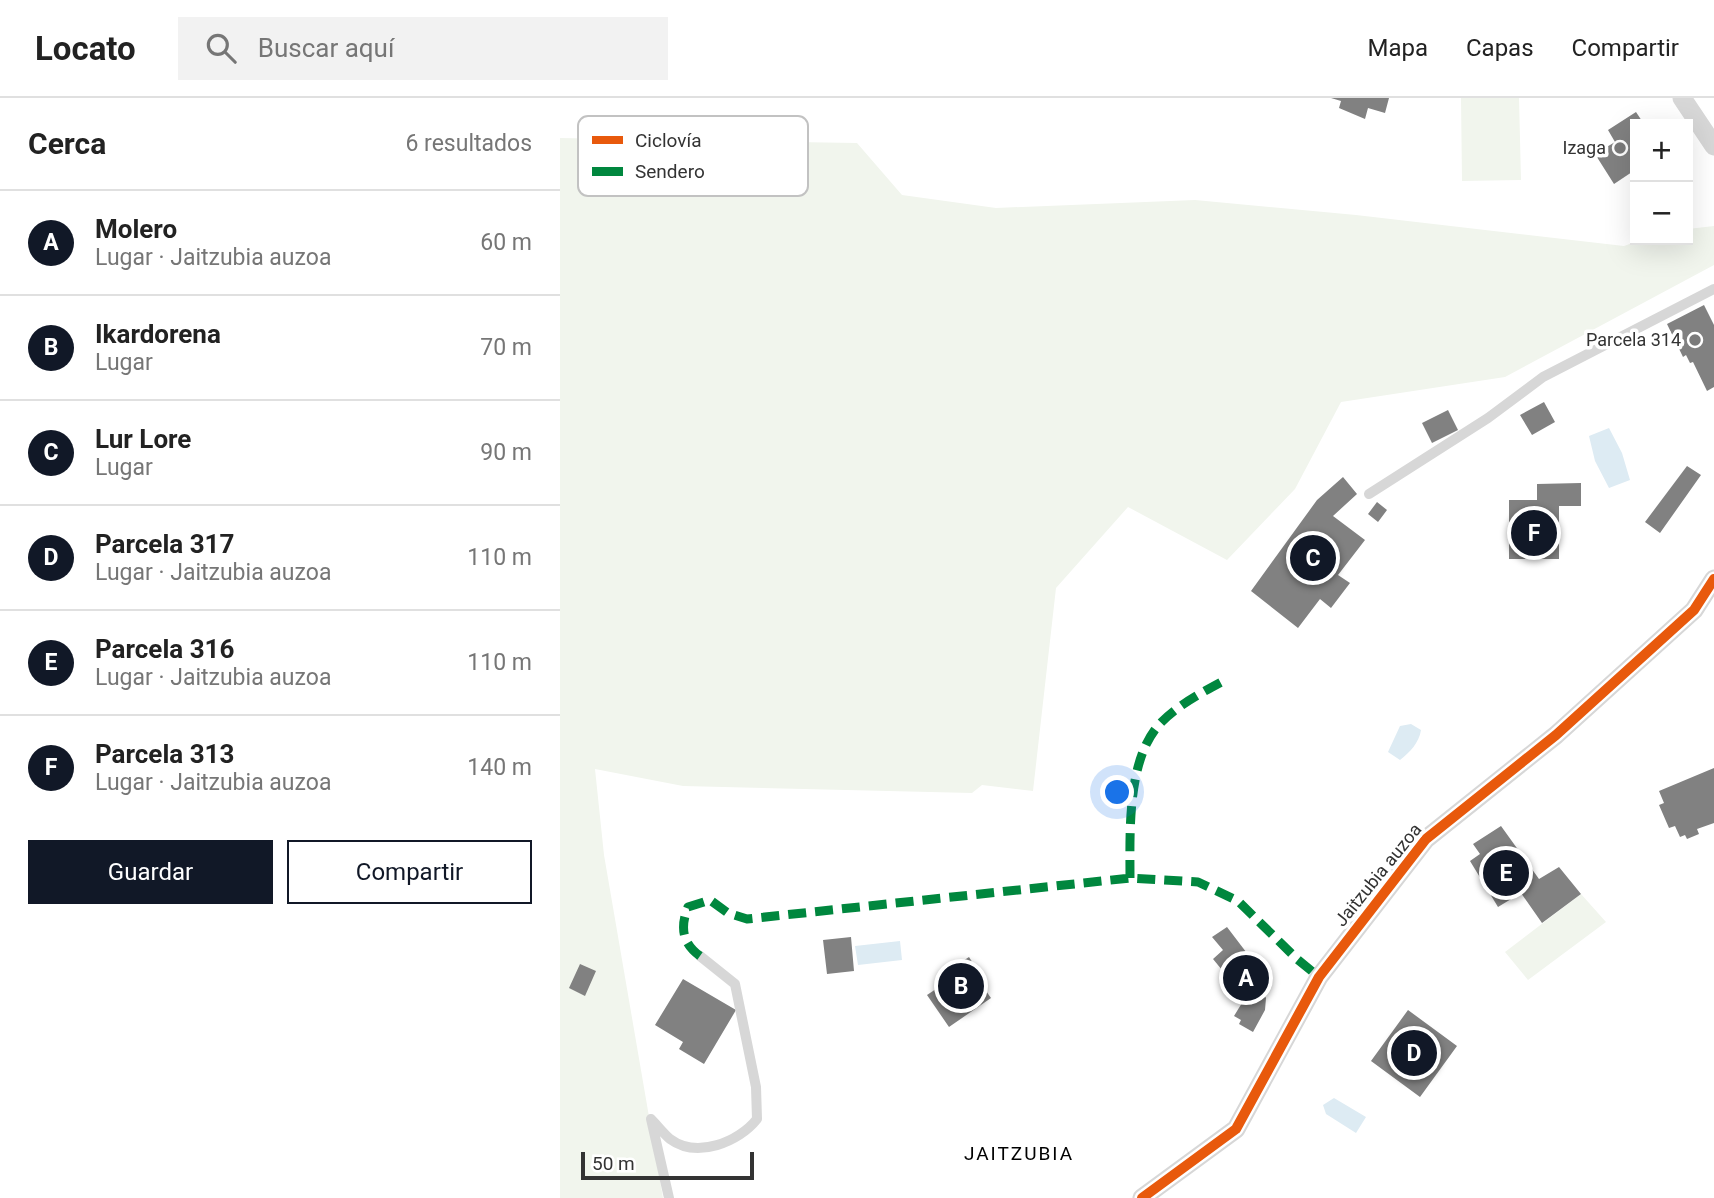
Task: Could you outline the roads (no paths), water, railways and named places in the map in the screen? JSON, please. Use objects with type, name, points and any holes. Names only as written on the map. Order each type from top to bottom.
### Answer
[{"type":"street","points":[[1682,98],[1714,146]]},
{"type":"street","name":"Jaitzubia auzoa","points":[[1142,1198],[1236,1129],[1319,976],[1426,839],[1556,735],[1694,610],[1714,579]]},
{"type":"lane","points":[[1368,494],[1489,418],[1543,377],[1714,289]]},
{"type":"lane","points":[[669,1198],[651,1119],[672,1140],[706,1148],[746,1133],[757,1119],[756,1087],[735,984],[700,956]]},
{"type":"place","name":"Izaga","points":[[1620,148]]},
{"type":"place","name":"Parcela 314","points":[[1695,340]]},
{"type":"place","name":"Parcela 313","points":[[1534,533]]},
{"type":"place","name":"Lur Lore","points":[[1313,558]]},
{"type":"place","name":"Parcela 316","points":[[1506,873]]},
{"type":"place","name":"Molero","points":[[1246,978]]},
{"type":"place","name":"Ikardorena","points":[[961,986]]},
{"type":"place","name":"Parcela 317","points":[[1414,1053]]},
{"type":"district","name":"JAITZUBIA","points":[[1019,1153]]}]
